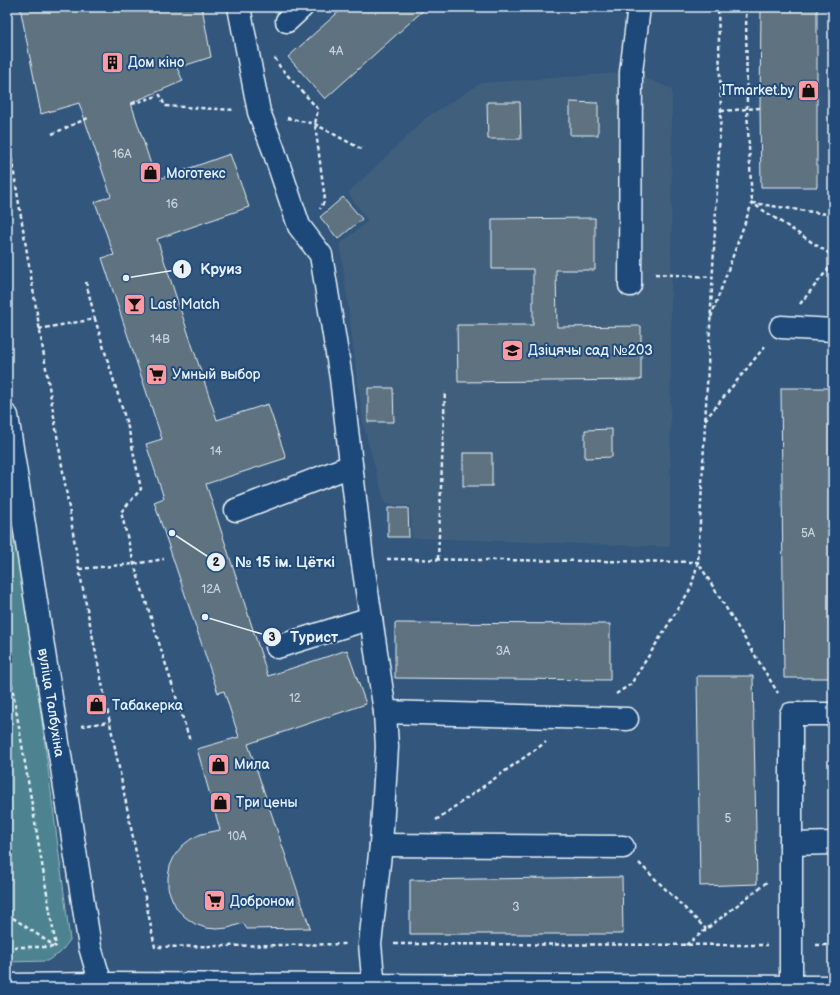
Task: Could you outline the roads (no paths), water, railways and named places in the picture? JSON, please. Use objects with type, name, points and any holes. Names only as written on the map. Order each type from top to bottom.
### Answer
[{"type":"street","points":[[239,7],[259,112],[273,148],[299,226],[321,255],[341,378],[362,558],[385,712],[388,747],[381,845],[370,944],[374,987]]},
{"type":"street","points":[[631,279],[631,72],[639,7]]},
{"type":"street","points":[[781,327],[833,330]]},
{"type":"street","name":"вуліца Талбухіна","points":[[7,416],[90,947],[101,986]]},
{"type":"street","points":[[236,510],[351,466]]},
{"type":"street","points":[[277,647],[371,618]]},
{"type":"street","points":[[385,712],[627,719]]},
{"type":"street","points":[[790,987],[791,714],[833,714]]},
{"type":"street","points":[[791,854],[833,843]]},
{"type":"street","points":[[381,845],[623,847]]},
{"type":"street","points":[[7,985],[833,987]]},
{"type":"place","name":"Дом кіно","points":[[113,62]]},
{"type":"place","name":"ITmarket.by","points":[[809,90]]},
{"type":"place","name":"Моготекс","points":[[150,173]]},
{"type":"place","name":"Круиз","points":[[126,278]]},
{"type":"place","name":"Last Match","points":[[134,304]]},
{"type":"place","name":"Дзіцячы сад №203","points":[[512,350]]},
{"type":"place","name":"Умный выбор","points":[[157,374]]},
{"type":"place","name":"№ 15 ім. Цёткі","points":[[172,533]]},
{"type":"place","name":"Турист","points":[[205,617]]},
{"type":"place","name":"Табакерка","points":[[97,705]]},
{"type":"place","name":"Мила","points":[[218,764]]},
{"type":"place","name":"Три цены","points":[[220,802]]},
{"type":"place","name":"Доброном","points":[[215,901]]}]
